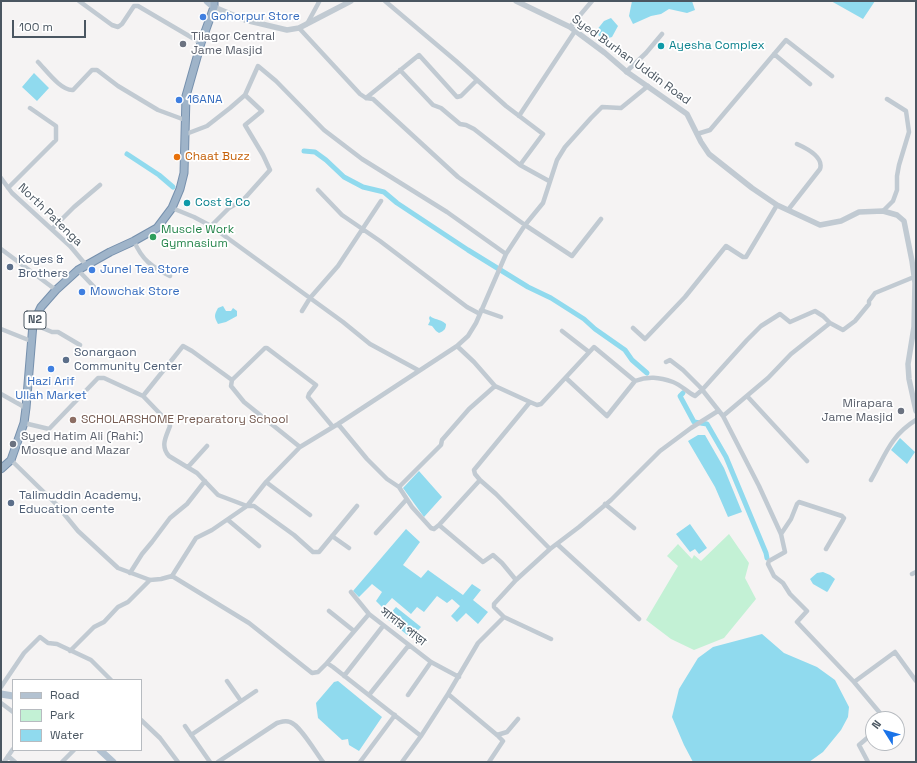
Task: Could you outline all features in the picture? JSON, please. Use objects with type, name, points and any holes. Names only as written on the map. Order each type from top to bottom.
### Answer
[{"type":"highway","name":"N2","points":[[1,469],[11,460],[24,424],[33,324],[41,307],[56,290],[78,270],[157,228],[172,208],[180,189],[184,173],[186,96],[200,43],[214,4]]},
{"type":"main road","points":[[207,1],[214,4]]},
{"type":"main road","points":[[1,694],[12,696]]},
{"type":"main road","points":[[101,751],[113,762]]},
{"type":"street","points":[[79,1],[112,25],[118,27],[122,24],[134,6],[138,6],[200,43]]},
{"type":"street","points":[[307,24],[319,2],[318,1]]},
{"type":"street","points":[[214,4],[260,24],[287,30],[299,28],[351,1]]},
{"type":"street","points":[[385,1],[476,80],[543,134],[520,165]]},
{"type":"street","name":"Syed Burhan Uddin Road","points":[[516,1],[572,29],[605,53],[626,72],[687,114],[709,154],[752,188],[777,205],[820,225],[841,220],[859,212],[883,211],[897,215],[904,221],[914,260],[914,326],[908,364],[909,379],[916,411]]},
{"type":"street","points":[[519,116],[572,29],[592,1]]},
{"type":"street","points":[[299,28],[360,94],[373,100],[458,177],[525,225],[572,256],[601,219]]},
{"type":"street","points":[[626,72],[646,53],[662,34]]},
{"type":"street","points":[[697,134],[710,130],[786,40],[832,76]]},
{"type":"street","points":[[774,54],[810,84]]},
{"type":"street","points":[[366,98],[419,55],[459,98],[476,80]]},
{"type":"street","points":[[38,62],[61,86],[69,90],[73,90],[92,70],[97,70],[118,86],[158,110],[185,120]]},
{"type":"street","points":[[186,134],[206,126],[245,95],[256,67],[258,66],[324,130],[356,154],[447,212],[506,254]]},
{"type":"street","points":[[400,70],[432,105],[441,108],[460,124],[474,129],[520,165],[549,181]]},
{"type":"street","points":[[11,460],[56,504],[78,531],[118,568],[150,580],[161,580],[172,576],[196,538],[228,520],[247,506],[266,482],[300,447],[338,424],[418,370],[457,346],[468,336],[506,254],[525,225],[543,204],[549,181],[557,160],[565,147],[590,118],[602,107],[621,108],[648,86]]},
{"type":"street","points":[[211,226],[229,208],[244,199],[270,170],[245,125],[262,111],[245,95]]},
{"type":"street","points":[[883,211],[893,201],[897,190],[898,165],[909,132],[906,111],[887,99]]},
{"type":"street","points":[[8,188],[56,140],[56,126],[30,108]]},
{"type":"street","points":[[788,210],[820,168],[821,164],[820,161],[807,149],[796,144]]},
{"type":"street","name":"North Patenga","points":[[1,178],[12,193],[70,246],[86,265]]},
{"type":"street","points":[[52,229],[74,207],[100,185]]},
{"type":"street","points":[[318,190],[342,215],[467,307],[501,317]]},
{"type":"street","points":[[302,311],[310,298],[338,266],[381,201]]},
{"type":"street","points":[[632,328],[646,339],[685,297],[726,246],[743,258],[746,257],[777,205]]},
{"type":"street","points":[[172,208],[211,226],[343,322],[370,344],[418,370]]},
{"type":"street","points":[[134,241],[139,252],[149,264],[170,276]]},
{"type":"street","points":[[1,249],[56,290]]},
{"type":"street","points":[[78,270],[98,290]]},
{"type":"street","points":[[566,378],[607,416],[635,381],[644,377],[673,382],[695,396],[761,326],[780,314],[790,322],[815,311],[830,323],[843,330],[855,321],[869,304],[869,301],[875,293],[914,276]]},
{"type":"street","points":[[723,416],[768,378],[791,354],[830,323]]},
{"type":"street","points":[[33,324],[52,332],[58,332],[80,345]]},
{"type":"street","points":[[1,329],[31,341]]},
{"type":"street","points":[[562,331],[589,352]]},
{"type":"street","points":[[144,396],[183,346],[232,380]]},
{"type":"street","points":[[457,346],[496,386],[538,405],[541,404],[594,347],[635,381]]},
{"type":"street","points":[[300,447],[244,402],[231,386],[232,380],[265,348],[316,385],[308,397],[333,427]]},
{"type":"street","points":[[666,362],[670,360],[683,370],[702,390],[723,416],[760,486],[781,534],[785,552],[769,561],[768,564],[774,576],[783,583],[790,594],[807,611],[797,622],[854,682],[878,711]]},
{"type":"street","points":[[24,424],[49,429],[98,378],[104,378],[144,396],[169,423],[170,426],[164,447],[169,456],[197,473],[218,495],[247,506],[254,506],[294,535],[313,552],[319,552],[357,506]]},
{"type":"street","points":[[399,487],[441,445],[442,440],[469,410],[496,386]]},
{"type":"street","points":[[1,394],[26,408]]},
{"type":"street","points":[[748,396],[807,461]]},
{"type":"street","points":[[530,402],[474,470],[475,474],[480,480],[496,494],[550,549]]},
{"type":"street","points":[[551,639],[504,617],[494,607],[494,604],[516,580],[550,549],[606,504],[660,451],[691,428],[718,411]]},
{"type":"street","points":[[871,480],[887,448],[906,426],[916,420]]},
{"type":"street","points":[[338,424],[367,459],[387,479],[399,487],[406,500],[431,528],[434,529],[439,526],[480,480]]},
{"type":"street","points":[[188,467],[207,446]]},
{"type":"street","points":[[130,573],[166,522],[186,504],[205,481]]},
{"type":"street","points":[[266,482],[310,515]]},
{"type":"street","points":[[376,533],[406,500]]},
{"type":"street","points":[[781,534],[799,502],[842,516],[844,518],[826,550]]},
{"type":"street","points":[[606,504],[634,528]]},
{"type":"street","points":[[228,520],[258,546]]},
{"type":"street","points":[[439,526],[482,562],[493,555],[502,563],[516,580]]},
{"type":"street","points":[[332,536],[349,548]]},
{"type":"street","points":[[557,544],[639,619]]},
{"type":"street","points":[[172,576],[250,623],[312,673],[318,672],[327,663],[421,736]]},
{"type":"street","points":[[70,651],[94,627],[104,622],[118,607],[128,602],[150,580]]},
{"type":"street","points":[[351,592],[369,614]]},
{"type":"street","points":[[329,611],[354,630]]},
{"type":"street","name":"সাদার পাড়া","points":[[327,663],[369,614],[430,662],[459,677]]},
{"type":"street","points":[[402,762],[421,736],[459,677],[478,643],[504,617]]},
{"type":"street","points":[[344,676],[383,626]]},
{"type":"street","points":[[1,687],[24,653],[40,637],[48,642],[57,644],[91,660],[110,679]]},
{"type":"street","points":[[369,695],[409,645]]},
{"type":"street","points":[[854,682],[896,652],[916,681]]},
{"type":"street","points":[[408,695],[430,662]]},
{"type":"street","points":[[227,681],[241,701]]},
{"type":"street","points":[[191,735],[256,691]]},
{"type":"street","points":[[448,694],[497,734],[503,741],[489,762]]},
{"type":"street","points":[[1,703],[12,711]]},
{"type":"street","points":[[360,762],[395,715]]},
{"type":"street","points":[[497,734],[507,732],[518,719]]},
{"type":"street","points":[[142,721],[160,738],[178,762]]},
{"type":"street","points":[[218,762],[277,723],[284,721],[291,722],[298,728],[323,762]]},
{"type":"street","points":[[185,726],[210,762]]},
{"type":"street","points":[[865,739],[859,745],[868,762]]},
{"type":"street","points":[[4,762],[12,750]]},
{"type":"street","points":[[62,762],[73,751]]},
{"type":"street","points":[[8,756],[15,762]]},
{"type":"green space","points":[[729,534],[749,563],[745,578],[756,599],[724,638],[694,650],[671,639],[646,620],[678,566],[667,556],[678,544],[692,559],[694,555],[701,561]]},
{"type":"water","points":[[632,1],[692,1],[695,10],[687,13],[669,9],[661,14],[651,16],[633,24],[629,16]]},
{"type":"water","points":[[831,1],[875,1],[863,19]]},
{"type":"water","points":[[611,18],[618,26],[612,37],[605,39],[599,36],[596,31],[604,21]]},
{"type":"water","points":[[34,73],[49,88],[37,101],[22,87]]},
{"type":"water","points":[[223,306],[226,311],[231,311],[233,308],[237,311],[237,316],[226,322],[218,324],[215,314],[218,308]]},
{"type":"water","points":[[430,316],[446,324],[443,331],[439,333],[432,326],[428,325]]},
{"type":"water","points":[[698,435],[705,435],[724,468],[742,512],[728,517],[715,487],[688,441]]},
{"type":"water","points":[[900,438],[915,452],[907,464],[891,450]]},
{"type":"water","points":[[419,471],[442,497],[424,517],[403,488]]},
{"type":"water","points":[[690,524],[707,548],[699,554],[695,549],[690,552],[676,534]]},
{"type":"water","points":[[406,529],[420,542],[403,565],[421,578],[428,570],[463,595],[472,584],[481,590],[473,600],[488,612],[478,624],[466,613],[457,622],[451,616],[460,606],[452,599],[447,603],[437,596],[424,612],[417,607],[411,614],[392,598],[383,608],[376,601],[382,592],[372,584],[359,597],[353,591]]},
{"type":"water","points":[[823,572],[835,579],[827,592],[813,584],[810,579],[817,573]]},
{"type":"water","points":[[396,607],[421,627],[411,638],[386,618]]},
{"type":"water","points":[[762,634],[784,653],[817,667],[835,680],[849,707],[848,717],[841,730],[823,752],[809,762],[693,762],[672,717],[679,689],[698,658],[713,647]]},
{"type":"water","points":[[338,681],[382,717],[359,751],[349,745],[348,739],[342,740],[318,718],[316,703],[334,682]]},
{"type":"waterway","points":[[304,151],[315,152],[344,177],[363,187],[384,192],[397,203],[468,250],[584,319],[595,329],[625,350],[632,360],[647,373]]},
{"type":"waterway","points":[[127,154],[159,175],[173,187]]},
{"type":"waterway","points":[[683,393],[680,396],[694,422],[707,424],[726,457],[767,558]]},
{"type":"place","name":"Gohorpur Store","points":[[203,17]]},
{"type":"place","name":"Tilagor Central Jame Masjid","points":[[183,44]]},
{"type":"place","name":"Ayesha Complex","points":[[661,46]]},
{"type":"place","name":"16ANA","points":[[179,100]]},
{"type":"place","name":"Chaat Buzz","points":[[177,157]]},
{"type":"place","name":"Cost & Co","points":[[187,203]]},
{"type":"place","name":"Muscle Work Gymnasium","points":[[153,237]]},
{"type":"place","name":"Koyes & Brothers","points":[[10,267]]},
{"type":"place","name":"Junel Tea Store","points":[[92,270]]},
{"type":"place","name":"Mowchak Store","points":[[82,292]]},
{"type":"place","name":"Sonargaon Community Center","points":[[66,360]]},
{"type":"place","name":"Hazi Arif Ullah Market","points":[[51,369]]},
{"type":"place","name":"Mirapara Jame Masjid","points":[[901,411]]},
{"type":"place","name":"SCHOLARSHOME Preparatory School","points":[[73,420]]},
{"type":"place","name":"Syed Hatim Ali (Rahi:) Mosque and Mazar","points":[[13,444]]},
{"type":"place","name":"Talimuddin Academy, Education cente","points":[[11,503]]}]
